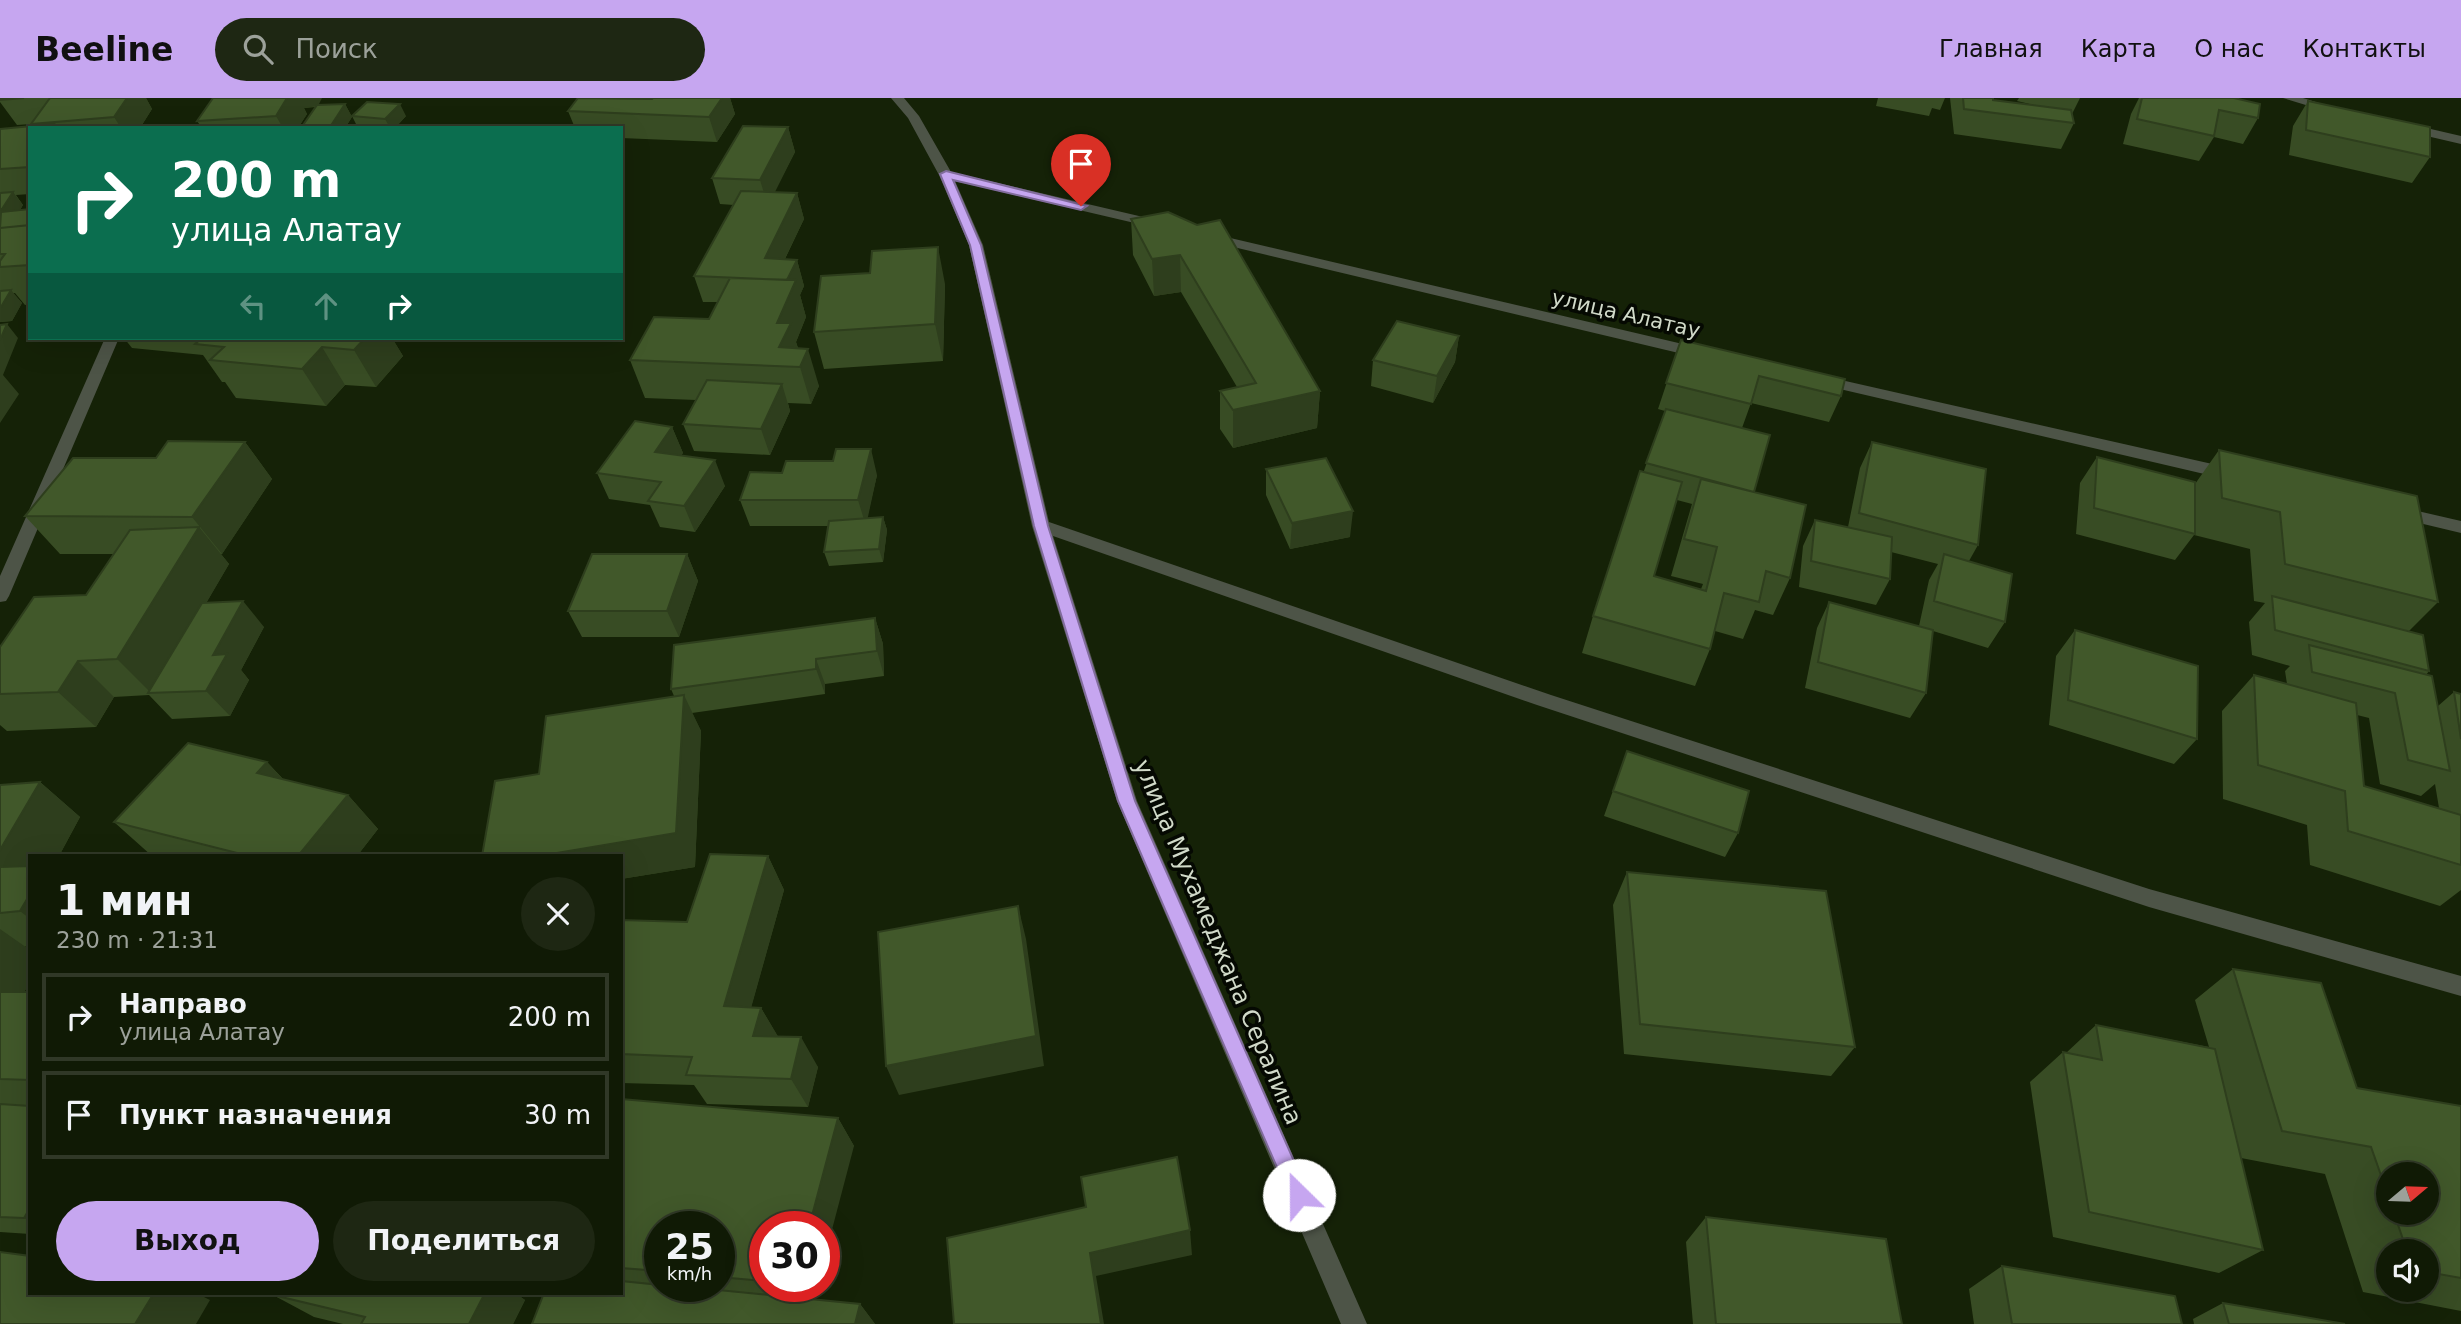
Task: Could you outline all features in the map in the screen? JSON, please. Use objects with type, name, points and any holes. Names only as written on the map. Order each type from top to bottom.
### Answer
[{"type":"street","name":"улица Мухамеджана Сералина","points":[[897,98],[913,116],[946,174],[976,245],[1041,526],[1127,801],[1354,1324]]},
{"type":"street","points":[[2289,98],[2340,111]]},
{"type":"street","points":[[2390,123],[2461,140]]},
{"type":"street","name":"улица Алатау","points":[[946,174],[1717,356]]},
{"type":"street","points":[[0,596],[111,340]]},
{"type":"street","points":[[1798,375],[2244,477]]},
{"type":"street","points":[[2380,508],[2461,527]]},
{"type":"street","points":[[1041,526],[1544,700],[2149,898],[2461,986]]},
{"type":"building","points":[[50,98],[127,98],[114,117],[31,124]]},
{"type":"building","points":[[213,98],[287,98],[276,116],[197,121]]},
{"type":"building","points":[[578,98],[722,98],[709,117],[568,111]]},
{"type":"building","points":[[1963,98],[1993,98],[2071,110],[2074,123],[1964,109]]},
{"type":"building","points":[[2142,98],[2234,98],[2260,104],[2258,118],[2219,110],[2214,136],[2137,119]]},
{"type":"building","points":[[2308,101],[2430,127],[2430,157],[2306,130]]},
{"type":"building","points":[[367,102],[400,104],[385,119],[352,116]]},
{"type":"building","points":[[345,104],[331,126],[302,126],[317,105]]},
{"type":"building","points":[[28,126],[28,167],[0,169],[0,129]]},
{"type":"building","points":[[743,126],[788,127],[760,180],[712,178]]},
{"type":"building","points":[[741,191],[797,193],[765,258],[797,260],[787,280],[694,276]]},
{"type":"building","points":[[13,192],[2,209],[0,209],[0,193]]},
{"type":"building","points":[[28,209],[28,225],[0,228],[1,212]]},
{"type":"building","points":[[1168,212],[1197,225],[1220,220],[1320,391],[1233,410],[1220,391],[1256,383],[1180,255],[1152,259],[1131,219]]},
{"type":"building","points":[[28,225],[28,265],[0,267],[0,261],[5,254],[0,254],[0,228]]},
{"type":"building","points":[[938,247],[935,324],[814,332],[821,276],[870,273],[872,251]]},
{"type":"building","points":[[730,278],[796,280],[777,323],[791,323],[779,347],[808,349],[800,367],[630,360],[654,317],[709,319]]},
{"type":"building","points":[[11,290],[1,307],[0,307],[0,291]]},
{"type":"building","points":[[1397,321],[1459,336],[1437,376],[1373,360]]},
{"type":"building","points":[[7,324],[0,340],[0,325]]},
{"type":"building","points":[[200,340],[363,340],[354,350],[322,347],[302,369],[210,360],[224,347],[195,344]]},
{"type":"building","points":[[1681,340],[1845,379],[1841,396],[1759,376],[1751,404],[1666,383]]},
{"type":"building","points":[[707,380],[782,384],[761,429],[683,424]]},
{"type":"building","points":[[1666,409],[1770,435],[1754,492],[1646,463]]},
{"type":"building","points":[[635,421],[672,427],[655,452],[715,460],[684,506],[648,501],[661,482],[597,473]]},
{"type":"building","points":[[168,441],[245,442],[192,517],[25,516],[73,458],[156,458]]},
{"type":"building","points":[[1872,442],[1986,469],[1978,545],[1859,513]]},
{"type":"building","points":[[836,449],[871,449],[858,500],[740,500],[750,472],[782,473],[786,461],[833,461]]},
{"type":"building","points":[[2219,450],[2417,496],[2438,602],[2285,564],[2280,512],[2222,498]]},
{"type":"building","points":[[2097,457],[2195,482],[2195,534],[2094,508]]},
{"type":"building","points":[[1326,458],[1353,511],[1292,523],[1266,469]]},
{"type":"building","points":[[1640,471],[1682,482],[1654,576],[1706,591],[1717,547],[1684,539],[1701,479],[1806,505],[1790,578],[1766,571],[1759,602],[1724,593],[1710,649],[1593,616]]},
{"type":"building","points":[[883,517],[879,549],[824,552],[829,521]]},
{"type":"building","points":[[1815,520],[1892,537],[1890,579],[1811,561]]},
{"type":"building","points":[[199,527],[117,659],[78,661],[58,692],[0,694],[0,647],[34,597],[86,595],[130,530]]},
{"type":"building","points":[[592,554],[687,554],[667,611],[568,611]]},
{"type":"building","points":[[1944,554],[2012,574],[2005,622],[1934,601]]},
{"type":"building","points":[[2272,596],[2423,635],[2429,671],[2275,630]]},
{"type":"building","points":[[243,601],[213,655],[227,654],[206,691],[148,693],[202,603]]},
{"type":"building","points":[[1829,602],[1933,630],[1926,693],[1818,662]]},
{"type":"building","points":[[875,618],[877,651],[816,659],[816,669],[671,689],[674,645]]},
{"type":"building","points":[[2075,630],[2198,666],[2197,739],[2068,700]]},
{"type":"building","points":[[2309,645],[2432,676],[2450,771],[2408,760],[2395,693],[2312,672]]},
{"type":"building","points":[[2254,675],[2356,703],[2364,786],[2461,815],[2461,865],[2348,831],[2345,791],[2258,765]]},
{"type":"building","points":[[2454,692],[2461,694],[2461,739]]},
{"type":"building","points":[[684,695],[676,833],[551,854],[482,854],[495,781],[539,774],[546,716]]},
{"type":"building","points":[[188,743],[267,762],[257,773],[348,795],[300,854],[241,854],[114,822]]},
{"type":"building","points":[[1627,751],[1749,791],[1738,833],[1613,791]]},
{"type":"building","points":[[40,782],[0,850],[0,785]]},
{"type":"building","points":[[710,854],[768,856],[724,1006],[761,1008],[753,1036],[801,1037],[791,1079],[686,1075],[692,1057],[623,1054],[623,920],[687,922]]},
{"type":"building","points":[[28,866],[28,897],[20,911],[0,913],[0,867]]},
{"type":"building","points":[[1627,872],[1826,891],[1855,1047],[1640,1024]]},
{"type":"building","points":[[1018,906],[1036,1036],[886,1066],[878,932]]},
{"type":"building","points":[[2233,969],[2321,983],[2357,1088],[2461,1106],[2461,1278],[2439,1274],[2439,1239],[2403,1239],[2398,1225],[2440,1225],[2440,1162],[2376,1162],[2371,1147],[2282,1131]]},
{"type":"building","points":[[0,992],[28,992],[28,1080],[0,1079]]},
{"type":"building","points":[[2096,1025],[2215,1049],[2263,1250],[2089,1212],[2063,1052],[2102,1060]]},
{"type":"building","points":[[623,1099],[838,1118],[813,1211],[749,1211],[749,1280],[735,1278],[735,1211],[644,1211],[644,1270],[623,1268]]},
{"type":"building","points":[[0,1104],[28,1106],[28,1211],[24,1218],[0,1217]]},
{"type":"building","points":[[1177,1157],[1190,1230],[1090,1253],[1101,1324],[954,1324],[947,1238],[1086,1207],[1081,1177]]},
{"type":"building","points":[[1706,1217],[1886,1239],[1902,1324],[1716,1324]]},
{"type":"building","points":[[0,1252],[28,1256],[28,1295],[153,1295],[135,1324],[0,1324]]},
{"type":"building","points":[[2002,1266],[2175,1296],[2182,1324],[2012,1324]]},
{"type":"building","points":[[623,1281],[644,1283],[644,1302],[735,1302],[735,1292],[749,1293],[749,1302],[860,1304],[855,1324],[532,1324],[543,1295],[623,1295]]},
{"type":"building","points":[[273,1295],[484,1295],[469,1324],[361,1324],[365,1317]]},
{"type":"building","points":[[2223,1303],[2345,1324],[2229,1324]]},
{"type":"route","points":[[1081,206],[946,174],[976,245],[1041,526],[1127,801],[1299,1195]]}]
